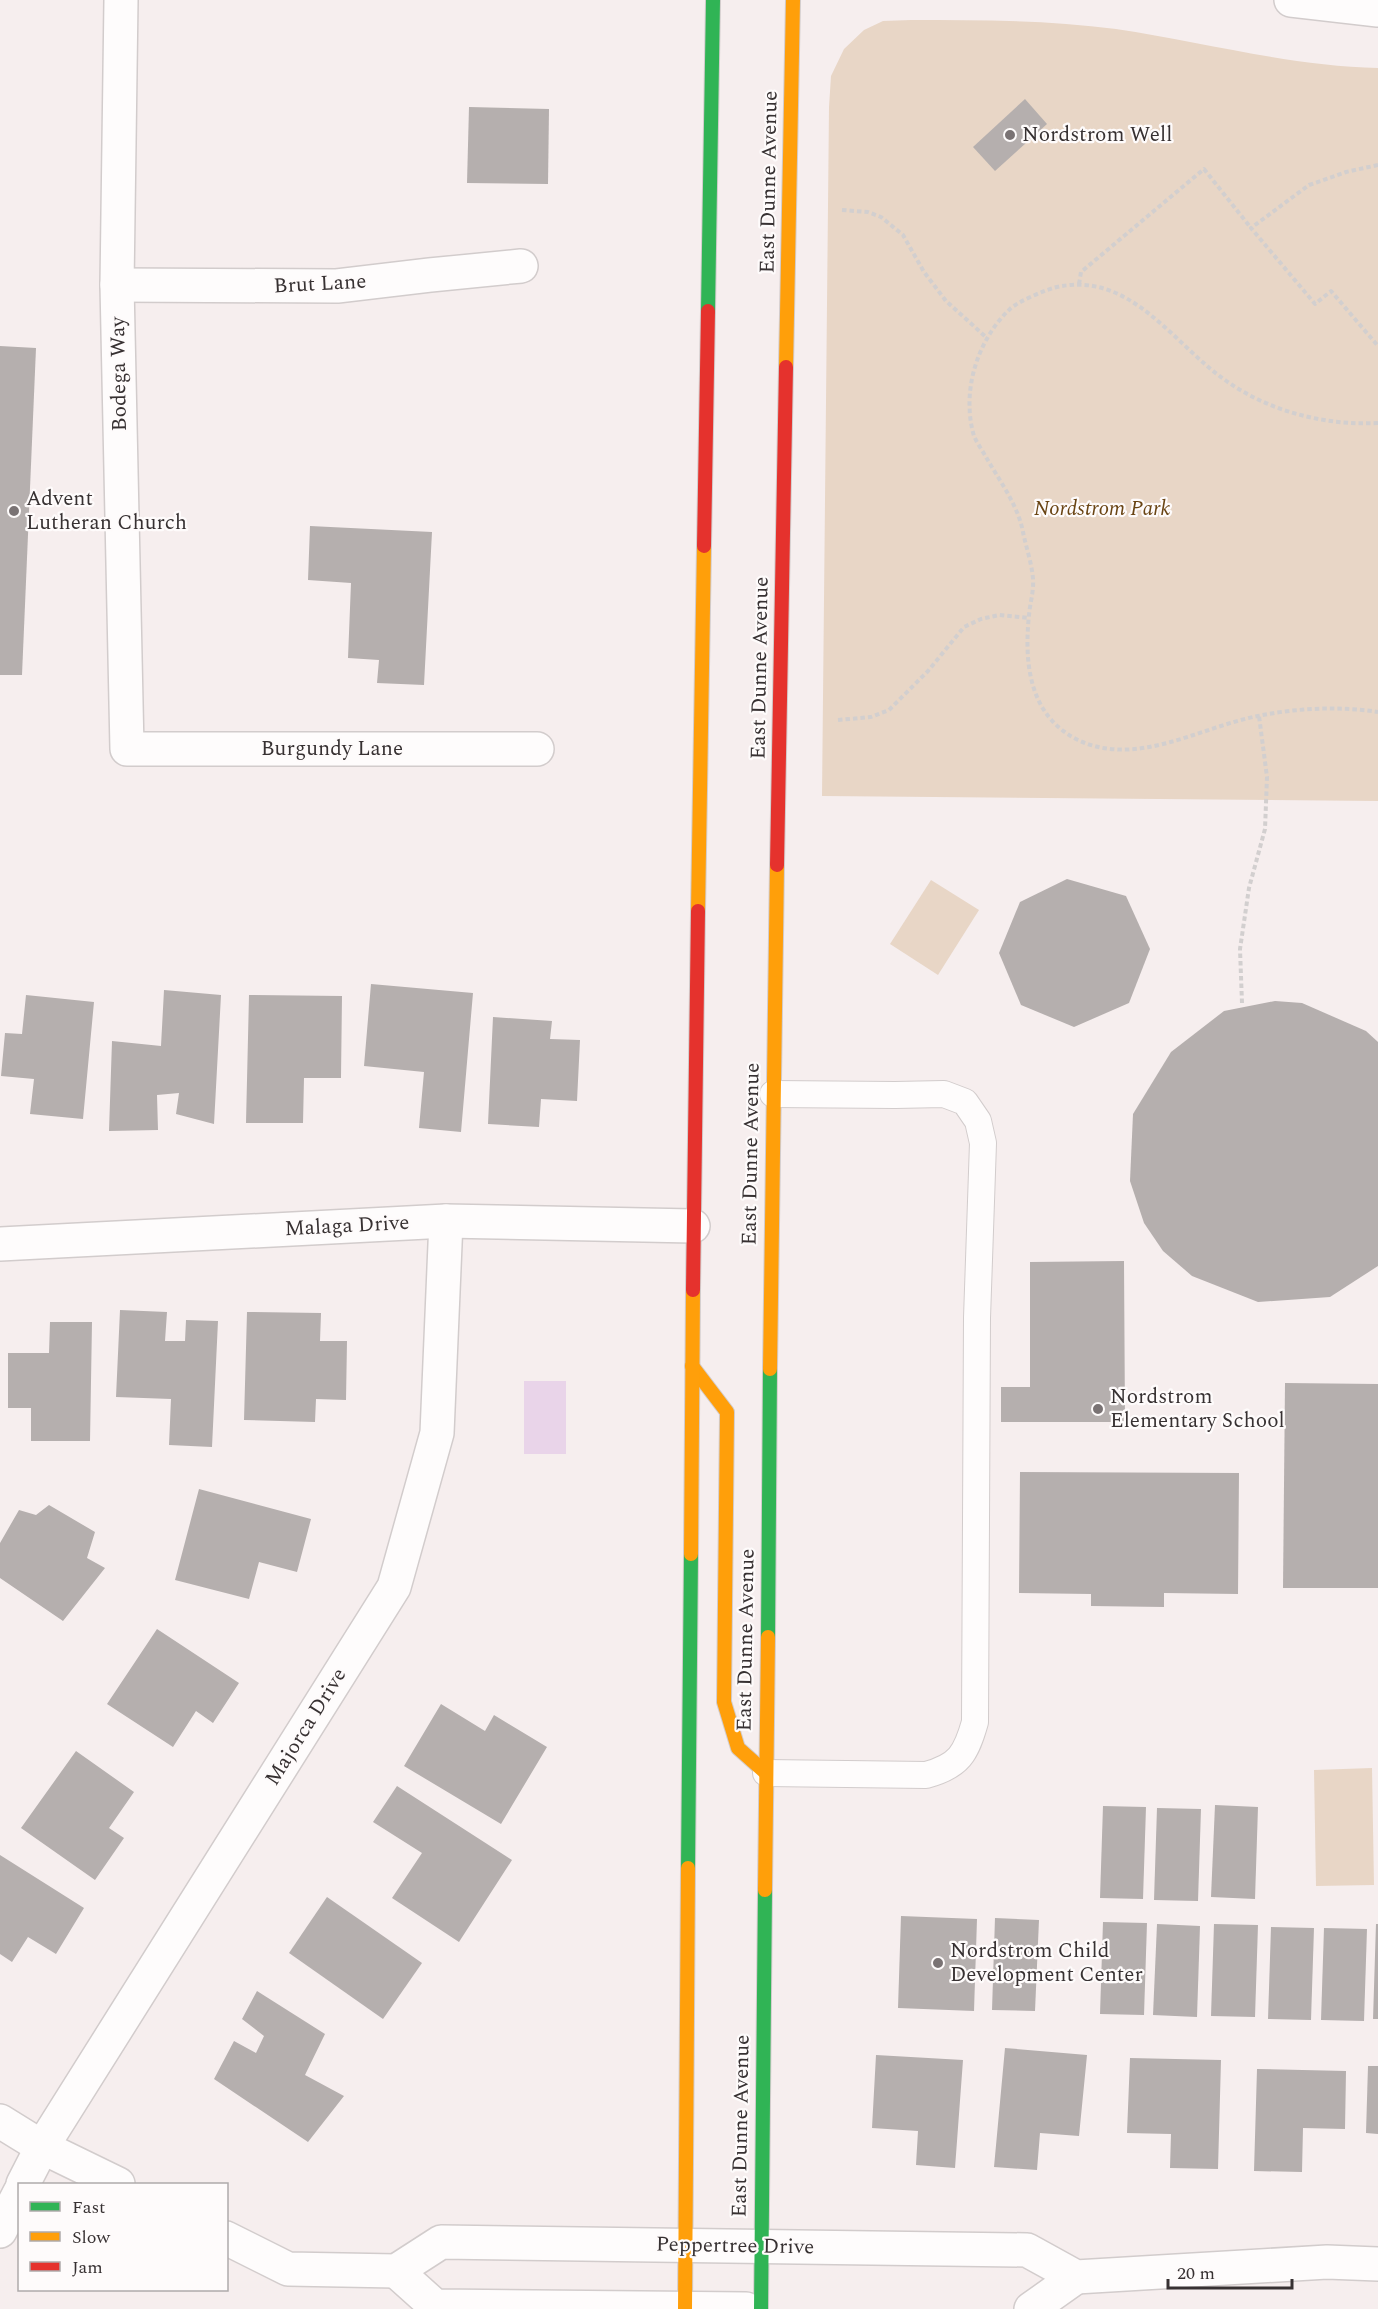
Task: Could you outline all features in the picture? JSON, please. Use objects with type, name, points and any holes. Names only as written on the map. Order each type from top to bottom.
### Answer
[{"type":"main road","points":[[685,2308],[693,1226],[713,0]]},
{"type":"main road","name":"East Dunne Avenue","points":[[761,2309],[773,1094],[793,0]]},
{"type":"main road","points":[[692,1366],[727,1412],[724,1702],[738,1748],[766,1773]]},
{"type":"street","name":"Bodega Way","points":[[122,0],[117,285],[128,749]]},
{"type":"street","points":[[1291,0],[1378,10]]},
{"type":"street","name":"Brut Lane","points":[[117,285],[337,286],[430,274],[521,266]]},
{"type":"street","name":"Burgundy Lane","points":[[128,749],[537,749]]},
{"type":"street","name":"Malaga Drive","points":[[0,1244],[446,1221],[693,1226]]},
{"type":"street","name":"Majorca Drive","points":[[24,2183],[42,2147],[394,1587],[437,1433],[446,1221]]},
{"type":"street","points":[[0,2121],[42,2147],[116,2183]]},
{"type":"street","points":[[0,2232],[18,2196]]},
{"type":"street","points":[[228,2239],[288,2269],[396,2271],[435,2306],[746,2309]]},
{"type":"street","name":"Peppertree Drive","points":[[396,2271],[441,2242],[1027,2250],[1076,2277]]},
{"type":"street","points":[[1031,2309],[1076,2277],[1326,2262],[1378,2264]]},
{"type":"street","points":[[1075,2309],[1076,2277]]},
{"type":"lane","points":[[766,1773],[926,1775],[945,1770],[962,1755],[969,1742],[975,1722],[977,1318],[983,1143],[978,1121],[965,1101],[944,1094],[773,1094]]},
{"type":"path","points":[[1251,228],[1309,185],[1346,172],[1378,165]]},
{"type":"path","points":[[1079,284],[1082,272],[1204,169],[1315,304],[1331,291],[1378,346]]},
{"type":"path","points":[[842,210],[868,212],[881,217],[903,235],[924,272],[946,301],[987,338]]},
{"type":"path","points":[[1378,423],[1358,424],[1296,414],[1265,404],[1227,382],[1201,363],[1143,307],[1116,293],[1079,284],[1052,288],[1011,307],[987,338],[973,370],[969,403],[975,437],[1021,520],[1033,579],[1027,657],[1033,688],[1047,716],[1076,739],[1103,750],[1130,751],[1259,716],[1306,710],[1378,712]]},
{"type":"path","points":[[838,720],[870,717],[889,710],[928,671],[964,627],[981,619],[999,615],[1029,618]]},
{"type":"path","points":[[1242,1003],[1240,948],[1249,888],[1265,828],[1267,777],[1259,716]]},
{"type":"green space","name":"Nordstrom Park","points":[[883,21],[1014,21],[1090,26],[1149,34],[1312,63],[1378,68],[1378,801],[822,796],[831,76],[844,49],[864,30]]},
{"type":"green space","points":[[931,880],[979,910],[938,975],[890,944]]},
{"type":"green space","points":[[1372,1768],[1374,1885],[1316,1886],[1314,1770]]},
{"type":"shaded area","points":[[524,1381],[566,1381],[566,1454],[524,1454]]},
{"type":"building","name":"Nordstrom Well","points":[[1025,99],[1047,124],[995,171],[973,147]]},
{"type":"building","points":[[469,107],[549,109],[548,184],[467,183]]},
{"type":"building","name":"Advent Lutheran Church","points":[[0,346],[36,348],[22,675],[0,675]]},
{"type":"building","points":[[310,526],[432,532],[424,685],[377,683],[379,660],[348,658],[351,583],[308,580]]},
{"type":"building","points":[[1067,879],[1126,896],[1150,949],[1129,1003],[1074,1027],[1021,1005],[999,953],[1020,902]]},
{"type":"building","points":[[371,984],[473,993],[461,1132],[419,1128],[424,1072],[364,1066]]},
{"type":"building","points":[[164,990],[221,995],[214,1124],[176,1114],[179,1093],[157,1095],[158,1130],[109,1131],[112,1041],[161,1046]]},
{"type":"building","points":[[26,995],[94,1002],[83,1119],[30,1114],[34,1079],[1,1076],[5,1033],[22,1034]]},
{"type":"building","points":[[249,995],[342,996],[341,1078],[304,1078],[303,1123],[246,1123]]},
{"type":"building","points":[[1275,1001],[1302,1003],[1366,1031],[1378,1042],[1378,1266],[1330,1297],[1258,1302],[1192,1276],[1163,1251],[1144,1223],[1130,1181],[1133,1114],[1171,1052],[1224,1011]]},
{"type":"building","points":[[493,1017],[552,1021],[550,1039],[580,1040],[577,1101],[541,1099],[539,1127],[488,1124]]},
{"type":"building","points":[[1124,1261],[1125,1422],[1001,1422],[1001,1387],[1030,1387],[1030,1262]]},
{"type":"building","points":[[120,1310],[167,1312],[165,1341],[185,1341],[186,1320],[218,1321],[212,1447],[169,1445],[171,1399],[116,1397]]},
{"type":"building","points":[[247,1312],[321,1313],[320,1341],[347,1341],[346,1400],[316,1399],[315,1422],[244,1420]]},
{"type":"building","points":[[50,1322],[92,1322],[90,1441],[31,1441],[31,1408],[8,1408],[8,1353],[49,1353]]},
{"type":"building","points":[[1285,1383],[1378,1384],[1378,1588],[1283,1588]]},
{"type":"building","points":[[1020,1472],[1239,1473],[1238,1594],[1164,1593],[1164,1607],[1091,1606],[1091,1594],[1019,1593]]},
{"type":"building","points":[[199,1489],[311,1519],[297,1572],[259,1562],[249,1599],[175,1580]]},
{"type":"building","points":[[49,1505],[95,1532],[87,1558],[105,1568],[63,1621],[0,1578],[0,1543],[19,1510],[36,1515]]},
{"type":"building","points":[[157,1629],[239,1683],[213,1723],[196,1711],[173,1747],[107,1704]]},
{"type":"building","points":[[441,1704],[485,1731],[494,1715],[547,1747],[501,1824],[404,1766]]},
{"type":"building","points":[[76,1751],[134,1792],[109,1828],[124,1838],[95,1880],[21,1828]]},
{"type":"building","points":[[397,1786],[512,1860],[459,1942],[392,1898],[422,1853],[373,1822]]},
{"type":"building","points":[[1215,1805],[1258,1807],[1255,1899],[1211,1897]]},
{"type":"building","points":[[1103,1806],[1146,1807],[1143,1899],[1100,1898]]},
{"type":"building","points":[[1157,1808],[1201,1809],[1198,1901],[1154,1900]]},
{"type":"building","points":[[0,1855],[84,1908],[56,1954],[28,1937],[12,1962],[0,1954]]},
{"type":"building","points":[[327,1897],[422,1963],[383,2019],[289,1953]]},
{"type":"building","name":"Nordstrom Child Development Center","points":[[901,1916],[977,1919],[974,2011],[898,2008]]},
{"type":"building","points":[[995,1918],[1039,1920],[1035,2011],[992,2010]]},
{"type":"building","points":[[1103,1922],[1147,1923],[1144,2015],[1100,2014]]},
{"type":"building","points":[[1157,1924],[1200,1926],[1197,2017],[1153,2015]]},
{"type":"building","points":[[1214,1924],[1258,1925],[1255,2017],[1211,2016]]},
{"type":"building","points":[[1376,1924],[1378,1924],[1378,2019],[1373,2019]]},
{"type":"building","points":[[1271,1927],[1314,1928],[1311,2020],[1268,2019]]},
{"type":"building","points":[[1324,1928],[1367,1929],[1364,2021],[1321,2020]]},
{"type":"building","points":[[257,1991],[325,2034],[305,2075],[344,2096],[308,2142],[214,2079],[234,2041],[256,2053],[264,2036],[242,2019]]},
{"type":"building","points":[[1005,2048],[1087,2055],[1079,2136],[1040,2133],[1037,2170],[994,2167]]},
{"type":"building","points":[[876,2055],[963,2060],[955,2168],[916,2165],[918,2131],[872,2128]]},
{"type":"building","points":[[1130,2058],[1221,2060],[1218,2169],[1170,2168],[1171,2134],[1127,2133]]},
{"type":"building","points":[[1368,2066],[1378,2066],[1378,2134],[1366,2133]]},
{"type":"building","points":[[1257,2069],[1346,2071],[1345,2129],[1303,2128],[1302,2172],[1254,2171]]},
{"type":"traffic: fast","points":[[708,311],[713,0]]},
{"type":"traffic: fast","points":[[768,1637],[770,1369]]},
{"type":"traffic: fast","points":[[688,1868],[691,1554]]},
{"type":"traffic: fast","points":[[761,2309],[765,1890]]},
{"type":"traffic: slow","points":[[786,367],[793,0]]},
{"type":"traffic: slow","points":[[698,911],[704,546]]},
{"type":"traffic: slow","points":[[770,1369],[777,865]]},
{"type":"traffic: slow","points":[[691,1554],[693,1290]]},
{"type":"traffic: slow","points":[[692,1366],[727,1412],[724,1702],[738,1748],[766,1773]]},
{"type":"traffic: slow","points":[[765,1890],[768,1637]]},
{"type":"traffic: slow","points":[[685,2309],[688,1868]]},
{"type":"traffic: jam","points":[[704,546],[708,311]]},
{"type":"traffic: jam","points":[[777,865],[786,367]]},
{"type":"traffic: jam","points":[[693,1290],[698,911]]},
{"type":"place","name":"Nordstrom Well","points":[[1010,135]]},
{"type":"place","name":"Advent Lutheran Church","points":[[14,511]]},
{"type":"place","name":"Nordstrom Elementary School","points":[[1098,1409]]},
{"type":"place","name":"Nordstrom Child Development Center","points":[[938,1963]]}]
